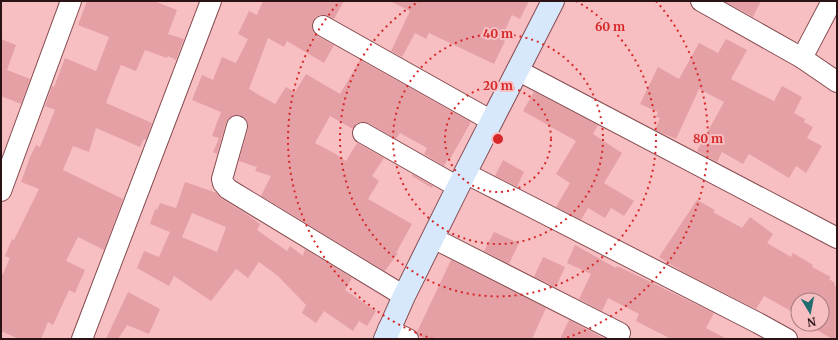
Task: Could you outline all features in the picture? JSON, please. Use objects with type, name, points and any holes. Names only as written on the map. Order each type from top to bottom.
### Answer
[{"type":"street","points":[[1,191],[71,1]]},
{"type":"street","points":[[82,339],[211,1]]},
{"type":"street","points":[[408,339],[386,334],[517,70],[553,1]]},
{"type":"street","points":[[701,1],[802,58],[837,82]]},
{"type":"street","points":[[802,58],[832,1]]},
{"type":"street","points":[[323,26],[492,121]]},
{"type":"street","points":[[517,70],[837,238]]},
{"type":"street","points":[[237,126],[222,179],[223,183],[228,189],[404,296]]},
{"type":"street","points":[[363,133],[462,180],[754,331],[788,339]]},
{"type":"street","points":[[433,238],[620,332]]},
{"type":"building","points":[[87,1],[154,1],[177,10],[168,34],[184,39],[176,60],[168,56],[167,58],[145,50],[136,71],[121,65],[115,79],[106,103],[152,123],[146,140],[144,139],[140,147],[96,128],[89,152],[73,146],[63,170],[123,199],[104,250],[78,237],[66,261],[85,270],[75,293],[69,290],[53,325],[48,322],[41,339],[19,339],[1,331],[1,278],[10,258],[5,256],[12,239],[14,240],[39,189],[21,182],[30,157],[36,145],[40,147],[55,110],[45,106],[52,86],[54,87],[65,58],[96,71],[109,37],[78,25]]},
{"type":"building","points":[[263,1],[344,1],[334,19],[322,15],[317,16],[313,21],[313,32],[317,36],[334,45],[324,63],[287,41],[284,47],[268,38],[249,89],[275,104],[286,87],[295,92],[306,74],[340,94],[360,60],[471,122],[449,161],[447,160],[444,166],[424,154],[427,148],[400,133],[396,139],[369,123],[363,122],[357,123],[353,129],[330,116],[315,143],[346,161],[357,143],[384,158],[372,176],[379,181],[368,199],[412,224],[396,253],[398,253],[385,271],[261,196],[271,176],[255,171],[257,167],[239,161],[248,129],[248,123],[245,118],[240,115],[235,115],[229,118],[226,123],[217,154],[213,152],[219,138],[212,136],[221,112],[192,100],[202,75],[213,80],[222,57],[236,63],[248,39],[238,34],[249,11],[257,15]]},
{"type":"building","points":[[390,1],[529,1],[520,19],[512,15],[501,39],[505,41],[494,64],[429,33],[426,39],[415,33],[402,57],[391,51],[410,11]]},
{"type":"building","points":[[724,1],[761,1],[753,17]]},
{"type":"building","points":[[1,39],[16,45],[7,70],[30,79],[21,104],[1,96]]},
{"type":"building","points":[[726,39],[747,50],[731,79],[774,101],[782,86],[802,97],[794,113],[805,119],[804,122],[813,127],[807,138],[822,146],[806,173],[796,166],[789,178],[749,154],[743,164],[722,152],[717,162],[697,151],[724,102],[699,89],[676,139],[655,130],[660,118],[656,117],[658,112],[640,104],[658,67],[679,79],[699,43],[718,53]]},
{"type":"building","points":[[534,92],[598,125],[593,134],[622,153],[604,183],[634,201],[624,216],[611,208],[605,218],[588,208],[581,220],[556,207],[570,183],[556,174],[576,141],[523,111]]},
{"type":"building","points":[[503,160],[524,172],[517,187],[495,176]]},
{"type":"building","points":[[412,174],[433,186],[432,188],[412,176]]},
{"type":"building","points":[[185,182],[217,193],[222,199],[260,224],[257,230],[287,251],[290,246],[303,256],[305,249],[352,278],[345,290],[376,311],[367,326],[359,321],[353,331],[324,311],[316,323],[302,313],[306,305],[278,276],[259,262],[248,278],[236,269],[211,301],[174,276],[169,286],[137,268],[144,251],[159,257],[170,232],[150,224],[155,209],[157,210],[160,203],[176,208]],"holes":[[[192,213],[226,227],[217,252],[182,237]]]},
{"type":"building","points":[[697,200],[715,210],[713,212],[742,228],[750,217],[773,234],[767,243],[791,257],[793,253],[813,265],[812,267],[831,277],[829,279],[835,283],[834,285],[837,287],[837,339],[832,339],[820,332],[830,332],[830,292],[790,292],[790,311],[764,296],[756,309],[685,273],[659,257]]},
{"type":"building","points":[[494,232],[519,243],[509,264],[484,251]]},
{"type":"building","points":[[575,245],[616,268],[617,266],[714,313],[706,328],[727,339],[671,339],[636,321],[639,314],[608,298],[602,311],[579,299],[591,274],[567,263]]},
{"type":"building","points":[[543,257],[565,267],[556,287],[534,277]]},
{"type":"building","points":[[451,260],[546,308],[532,339],[425,339],[419,336],[417,332]]},
{"type":"building","points":[[128,292],[160,309],[149,334],[127,325],[118,339],[106,339]]},
{"type":"building","points":[[569,320],[605,339],[560,339]]}]
